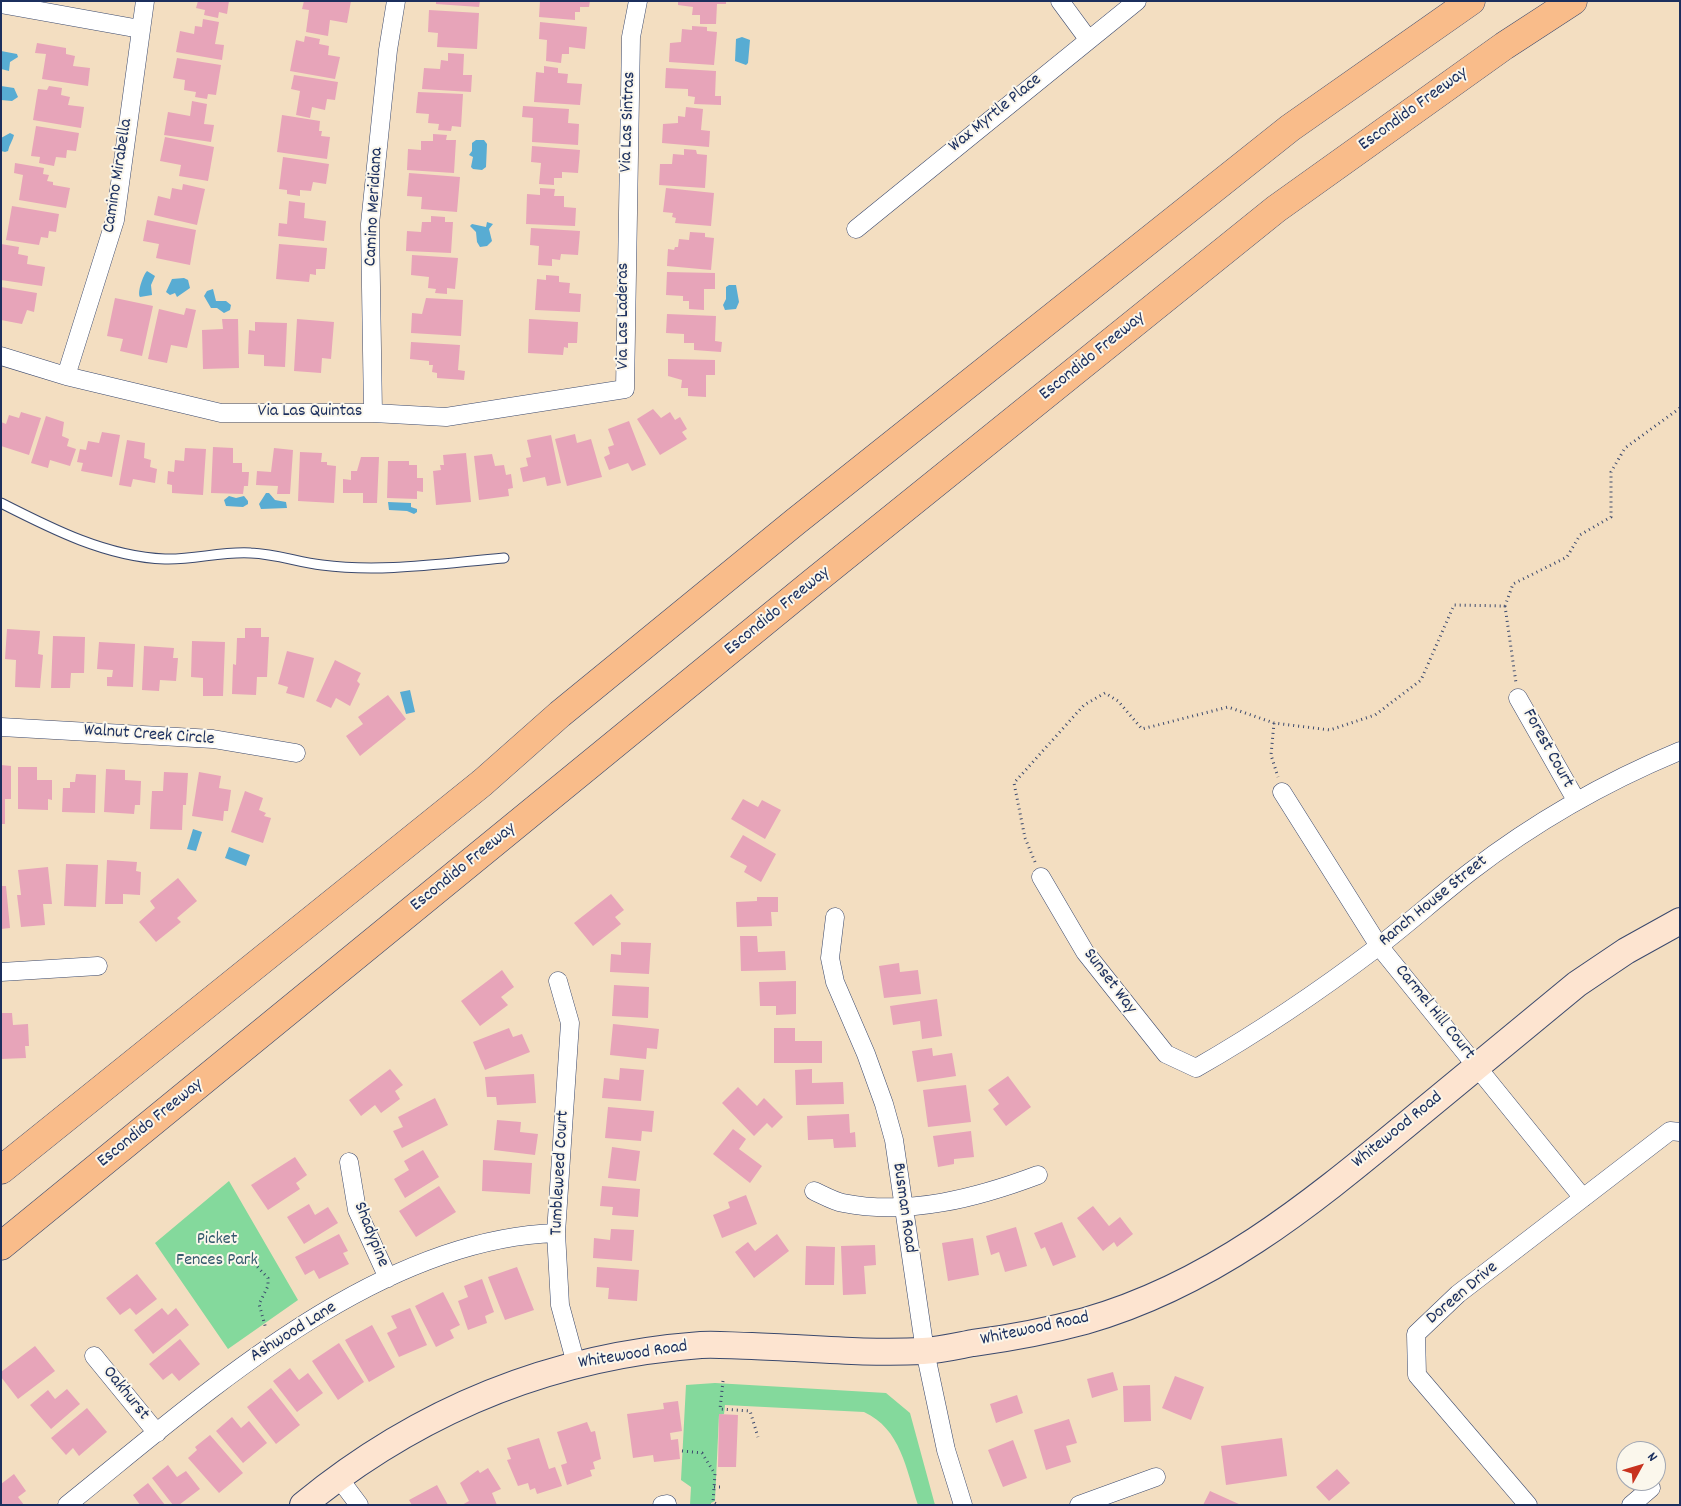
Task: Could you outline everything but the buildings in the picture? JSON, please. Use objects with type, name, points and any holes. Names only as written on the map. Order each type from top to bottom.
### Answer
[{"type":"highway","points":[[1,1170],[482,783],[575,702],[1082,292],[1290,128],[1471,1]]},
{"type":"highway","name":"Escondido Freeway","points":[[1,1246],[804,590],[1276,209],[1504,46],[1573,1]]},
{"type":"main road","name":"Whitewood Road","points":[[303,1505],[338,1477],[422,1424],[466,1402],[529,1378],[576,1364],[632,1353],[704,1345],[925,1351],[1017,1336],[1088,1320],[1131,1305],[1215,1267],[1298,1213],[1578,984],[1626,951],[1680,921]]},
{"type":"street","name":"Camino Mirabella","points":[[66,376],[115,220],[140,28],[146,1]]},
{"type":"street","name":"Camino Meridiana","points":[[373,413],[370,224],[388,50],[396,1]]},
{"type":"street","name":"Via Las Sintras","points":[[626,243],[631,36],[638,1]]},
{"type":"street","points":[[1060,1],[1088,39]]},
{"type":"street","name":"Wax Myrtle Place","points":[[856,229],[1137,1]]},
{"type":"street","points":[[1,4],[140,28]]},
{"type":"street","name":"Via Las Laderas","points":[[625,389],[626,243]]},
{"type":"street","name":"Via Las Quintas","points":[[1,356],[66,376],[221,413],[373,413],[446,417],[625,389]]},
{"type":"street","name":"Forest Court","points":[[1518,698],[1576,800]]},
{"type":"street","name":"Walnut Creek Circle","points":[[1,727],[213,739],[296,754]]},
{"type":"street","name":"Ranch House Street","points":[[1196,1068],[1232,1048],[1379,946],[1478,866],[1518,837],[1576,800],[1647,764],[1680,751]]},
{"type":"street","name":"Carmel Hill Court","points":[[1282,792],[1379,946],[1583,1198]]},
{"type":"street","name":"Sunset Way","points":[[1041,877],[1085,952],[1166,1054],[1196,1068]]},
{"type":"street","name":"Busman Road","points":[[835,917],[830,958],[835,982],[866,1054],[884,1104],[894,1140],[910,1260],[925,1351],[946,1450],[963,1505]]},
{"type":"street","points":[[1,972],[98,966]]},
{"type":"street","name":"Tumbleweed Court","points":[[558,981],[570,1023],[556,1233],[560,1305],[576,1364]]},
{"type":"street","name":"Doreen Drive","points":[[1528,1505],[1417,1375],[1416,1334],[1458,1294],[1670,1131],[1680,1132]]},
{"type":"street","name":"Shadypine","points":[[349,1162],[357,1210],[388,1278]]},
{"type":"street","points":[[814,1192],[841,1202],[871,1207],[904,1208],[995,1192],[1038,1175]]},
{"type":"street","name":"Ashwood Lane","points":[[68,1505],[157,1433],[275,1342],[307,1321],[388,1278],[459,1248],[525,1234],[556,1233]]},
{"type":"street","name":"Oakhurst","points":[[94,1356],[157,1433]]},
{"type":"street","points":[[338,1477],[359,1505]]},
{"type":"street","points":[[1079,1505],[1156,1477]]},
{"type":"street","points":[[1631,1505],[1647,1491]]},
{"type":"lane","points":[[1,503],[40,523],[109,550],[164,559],[202,558],[226,552],[275,555],[322,565],[397,567],[504,558]]},
{"type":"path","points":[[1518,698],[1505,606],[1513,584],[1567,557],[1580,535],[1611,517],[1611,472],[1625,448],[1680,408]]},
{"type":"path","points":[[1041,877],[1025,838],[1014,783],[1084,705],[1105,693],[1118,701],[1142,728],[1228,707],[1274,723],[1330,730],[1375,715],[1421,680],[1454,605],[1505,606]]},
{"type":"path","points":[[1274,723],[1271,755],[1282,792]]},
{"type":"path","points":[[247,1256],[268,1278],[268,1286],[259,1304],[264,1326],[275,1342]]},
{"type":"path","points":[[723,1381],[720,1409],[750,1412],[758,1437]]},
{"type":"path","points":[[682,1451],[702,1453],[715,1474],[713,1502],[718,1505]]},
{"type":"path","points":[[714,1486],[724,1487]]},
{"type":"green space","name":"Picket Fences Park","points":[[229,1181],[298,1300],[228,1349],[155,1243]]},
{"type":"green space","points":[[715,1383],[886,1393],[910,1413],[935,1505],[918,1505],[905,1464],[894,1439],[876,1419],[864,1412],[725,1405],[724,1414],[719,1415],[715,1501],[711,1505],[690,1505],[691,1487],[681,1480],[686,1385]]},
{"type":"water","points":[[742,37],[750,40],[748,63],[746,65],[735,61],[736,39]]},
{"type":"water","points":[[1,51],[17,54],[18,57],[10,62],[9,71],[1,69]]},
{"type":"water","points":[[1,86],[14,88],[18,97],[12,101],[1,100]]},
{"type":"water","points":[[10,133],[14,135],[8,151],[1,151],[1,138]]},
{"type":"water","points":[[476,140],[484,140],[487,144],[486,167],[482,170],[471,167],[473,157],[469,155],[472,151],[472,143]]},
{"type":"water","points":[[487,222],[493,224],[489,229],[492,241],[487,246],[480,247],[477,242],[476,232],[470,226],[472,224],[486,227]]},
{"type":"water","points":[[147,271],[155,276],[151,285],[152,295],[140,297],[141,284]]},
{"type":"water","points":[[184,278],[188,280],[190,288],[177,297],[175,293],[170,295],[166,292],[172,279]]},
{"type":"water","points":[[736,285],[739,302],[736,309],[725,310],[723,305],[726,299],[726,287]]},
{"type":"water","points":[[213,289],[216,301],[226,301],[231,305],[230,310],[224,313],[217,308],[211,308],[204,296],[207,291]]},
{"type":"water","points":[[266,493],[269,493],[275,500],[286,502],[287,508],[261,509],[259,504]]},
{"type":"water","points":[[229,496],[236,498],[244,496],[248,504],[243,507],[226,506],[224,500]]},
{"type":"water","points":[[388,502],[411,503],[411,507],[417,509],[417,512],[414,514],[407,511],[389,510]]},
{"type":"water","points":[[410,690],[415,712],[406,714],[400,692]]},
{"type":"water","points":[[193,829],[202,832],[196,851],[187,849]]},
{"type":"water","points":[[229,847],[250,855],[246,866],[225,858]]}]
